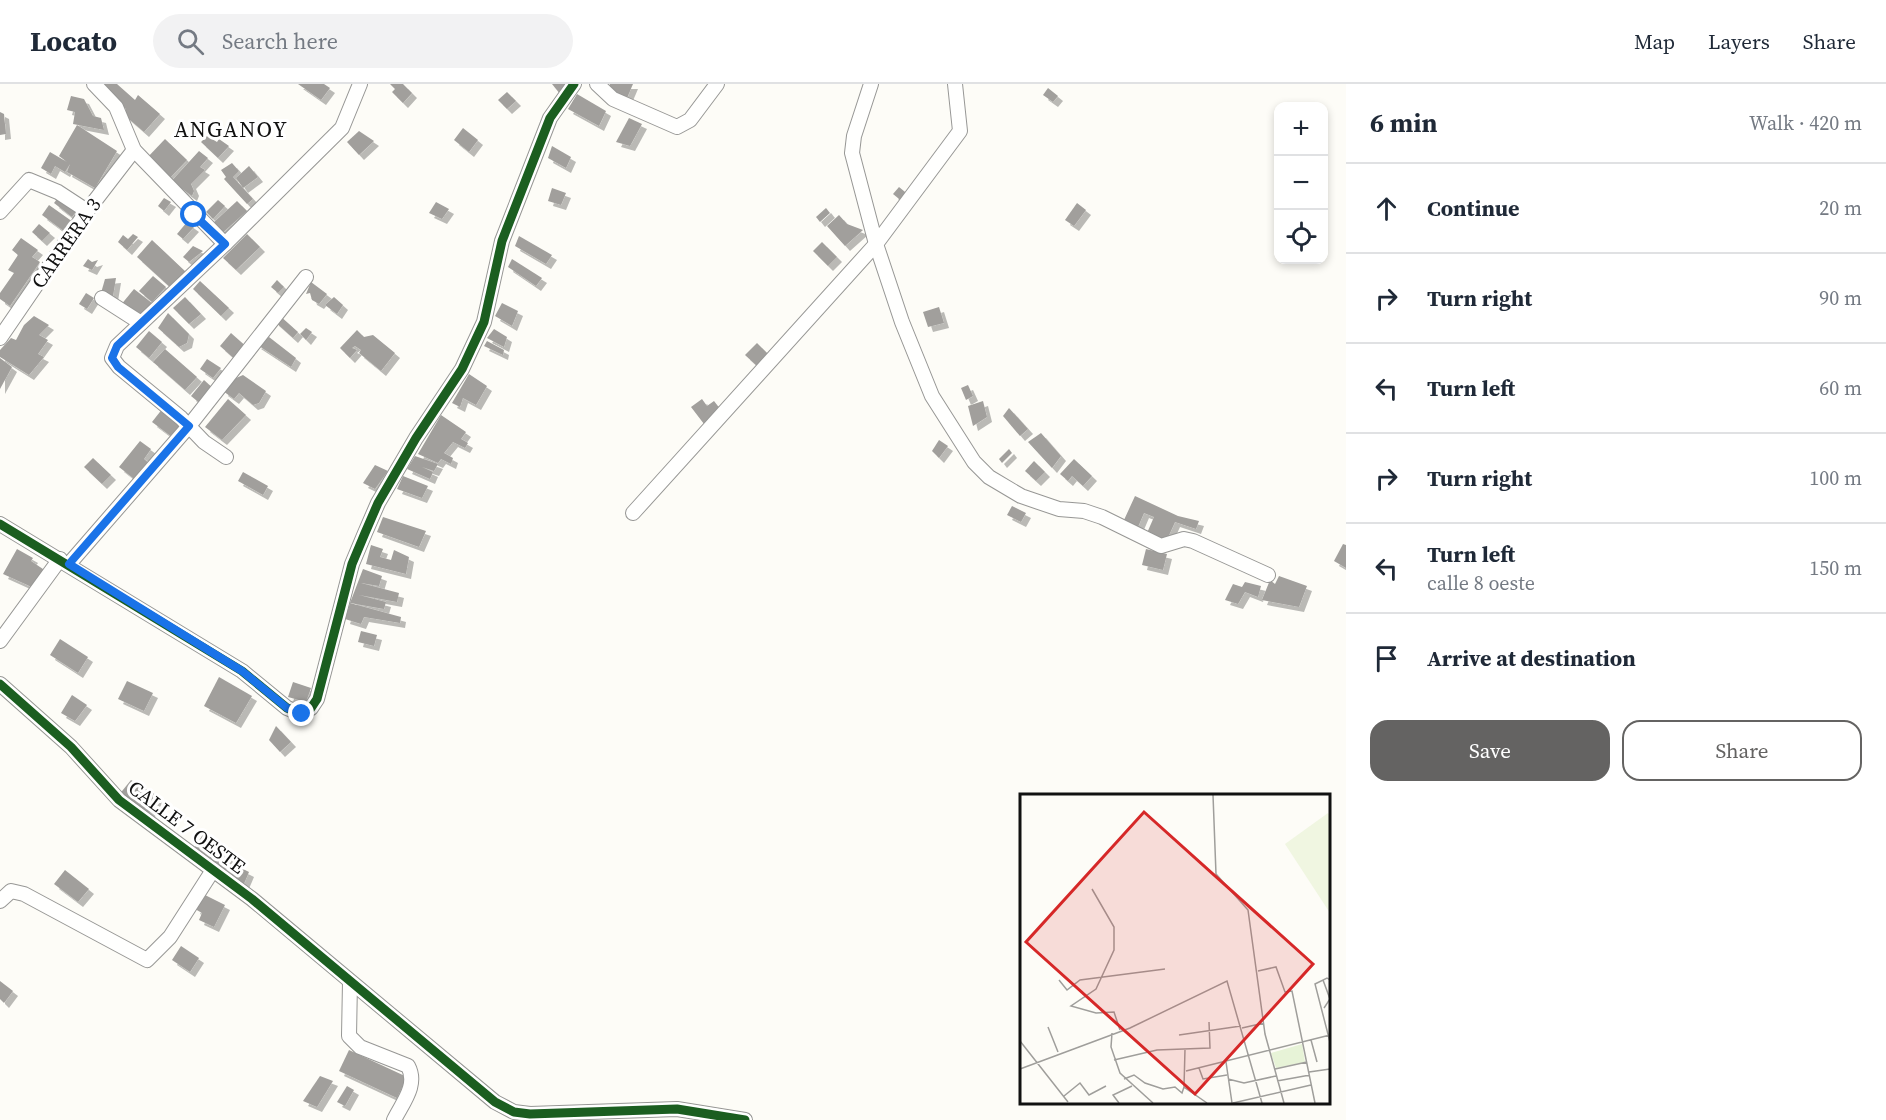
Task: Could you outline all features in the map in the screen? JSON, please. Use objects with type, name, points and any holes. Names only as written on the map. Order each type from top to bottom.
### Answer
[{"type":"street","points":[[93,84],[116,107],[134,150],[225,244]]},
{"type":"street","points":[[226,457],[204,442],[189,426],[118,367],[112,358],[117,346],[225,244],[342,128],[360,84]]},
{"type":"street","points":[[0,524],[242,671],[287,708],[302,714],[311,708],[317,699],[352,564],[364,533],[378,503],[416,438],[462,369],[484,322],[502,241],[550,118],[574,84]]},
{"type":"street","points":[[597,84],[613,99],[677,128],[690,120],[717,84]]},
{"type":"street","points":[[871,84],[854,136],[852,153],[876,244],[902,322],[932,396],[974,462],[989,477],[1021,496],[1041,504],[1102,517],[1161,546],[1184,539],[1193,541],[1268,575]]},
{"type":"street","points":[[633,513],[876,244],[960,131],[955,84]]},
{"type":"street","name":"CARRERA 3","points":[[0,338],[87,212],[134,150]]},
{"type":"street","points":[[0,212],[29,180],[58,192],[87,212]]},
{"type":"street","points":[[0,641],[65,562],[189,426],[306,277]]},
{"type":"street","points":[[102,298],[141,323]]},
{"type":"street","name":"CALLE 7 OESTE","points":[[0,684],[71,747],[119,800],[277,921],[495,1102],[514,1112],[530,1114],[677,1109],[734,1116],[745,1120]]},
{"type":"street","points":[[0,901],[11,891],[24,894],[147,960],[170,937],[213,870]]},
{"type":"street","points":[[350,981],[349,1036],[360,1047],[408,1065],[413,1075],[412,1085],[394,1120]]},
{"type":"building","points":[[97,84],[117,84],[135,100],[138,95],[160,114],[144,132],[122,113],[126,109]]},
{"type":"building","points":[[298,84],[324,84],[330,88],[321,100]]},
{"type":"building","points":[[390,84],[403,84],[412,93],[403,103],[392,92],[395,89]]},
{"type":"building","points":[[552,84],[567,84],[560,94]]},
{"type":"building","points":[[610,84],[633,84],[627,98],[608,90]]},
{"type":"building","points":[[1048,88],[1058,96],[1053,102],[1043,95]]},
{"type":"building","points":[[507,92],[516,101],[507,109],[498,100]]},
{"type":"building","points":[[577,94],[606,111],[599,126],[568,109]]},
{"type":"building","points":[[71,96],[84,99],[93,116],[101,118],[104,130],[73,124],[75,112],[67,110]]},
{"type":"building","points":[[0,112],[4,114],[6,134],[0,135]]},
{"type":"building","points":[[629,118],[642,124],[630,146],[616,142]]},
{"type":"building","points":[[77,125],[117,151],[95,188],[67,172],[70,164],[65,172],[55,166],[51,174],[41,168],[50,152],[67,162],[59,156]]},
{"type":"building","points":[[463,128],[478,140],[469,152],[454,140]]},
{"type":"building","points":[[359,131],[374,141],[359,155],[347,142]]},
{"type":"building","points":[[207,136],[217,142],[219,139],[229,146],[218,158],[201,142]]},
{"type":"building","points":[[165,139],[187,160],[168,180],[146,159]]},
{"type":"building","points":[[552,146],[571,157],[566,168],[548,158]]},
{"type":"building","points":[[199,151],[208,158],[200,167],[205,170],[191,184],[194,191],[192,196],[181,188],[176,193],[168,185]]},
{"type":"building","points":[[232,163],[239,171],[233,177],[253,199],[247,204],[224,179],[226,177],[221,170]]},
{"type":"building","points":[[249,166],[258,177],[243,188],[236,178]]},
{"type":"building","points":[[899,187],[910,196],[904,203],[893,194]]},
{"type":"building","points":[[552,188],[566,193],[561,205],[548,201]]},
{"type":"building","points":[[60,195],[78,209],[72,217],[54,203]]},
{"type":"building","points":[[164,198],[171,202],[164,211],[158,206]]},
{"type":"building","points":[[218,200],[225,206],[213,219],[206,212]]},
{"type":"building","points":[[237,201],[247,211],[220,235],[211,225]]},
{"type":"building","points":[[436,202],[449,209],[442,219],[429,213]]},
{"type":"building","points":[[1077,203],[1086,210],[1074,226],[1065,220]]},
{"type":"building","points":[[49,205],[73,222],[65,232],[42,215]]},
{"type":"building","points":[[826,208],[830,213],[820,222],[816,217]]},
{"type":"building","points":[[839,215],[847,224],[863,230],[845,246],[827,226]]},
{"type":"building","points":[[187,222],[194,227],[183,239],[177,234]]},
{"type":"building","points":[[39,224],[50,233],[42,241],[32,232]]},
{"type":"building","points":[[133,234],[138,237],[127,250],[118,242],[123,235],[128,239]]},
{"type":"building","points":[[247,234],[260,247],[236,270],[223,258]]},
{"type":"building","points":[[519,236],[552,255],[546,264],[515,246]]},
{"type":"building","points":[[21,238],[38,250],[32,257],[40,262],[10,306],[0,299],[0,293],[14,273],[8,270],[18,255],[12,250]]},
{"type":"building","points":[[152,240],[187,273],[172,289],[137,257]]},
{"type":"building","points":[[822,242],[837,257],[828,266],[813,251]]},
{"type":"building","points":[[193,246],[203,251],[189,262],[183,257]]},
{"type":"building","points":[[88,259],[92,262],[98,260],[92,270],[83,266]]},
{"type":"building","points":[[512,259],[542,278],[536,286],[508,267]]},
{"type":"building","points":[[153,276],[166,287],[152,302],[139,291]]},
{"type":"building","points":[[116,278],[113,296],[101,293],[105,279]]},
{"type":"building","points":[[277,280],[284,287],[278,293],[271,287]]},
{"type":"building","points":[[200,281],[229,308],[221,316],[193,289]]},
{"type":"building","points":[[311,282],[327,294],[319,304],[312,300],[310,293],[306,294]]},
{"type":"building","points":[[134,289],[152,303],[138,321],[120,306]]},
{"type":"building","points":[[86,293],[94,298],[87,309],[79,304]]},
{"type":"building","points":[[185,297],[201,314],[189,324],[173,308]]},
{"type":"building","points":[[334,297],[343,305],[337,314],[325,305]]},
{"type":"building","points":[[502,303],[518,311],[512,326],[495,316]]},
{"type":"building","points":[[939,307],[944,323],[928,327],[923,312]]},
{"type":"building","points":[[168,313],[189,334],[187,343],[179,347],[158,328]]},
{"type":"building","points":[[279,315],[298,332],[293,338],[274,321]]},
{"type":"building","points":[[34,316],[49,325],[39,335],[48,340],[38,354],[44,357],[29,375],[0,357],[0,350],[11,338],[16,340],[24,325]]},
{"type":"building","points":[[306,328],[312,332],[306,340],[300,334]]},
{"type":"building","points":[[494,329],[507,337],[504,347],[487,338]]},
{"type":"building","points":[[357,330],[364,337],[373,335],[395,353],[381,371],[359,353],[361,350],[355,346],[352,348],[357,350],[350,358],[340,348]]},
{"type":"building","points":[[149,331],[162,342],[149,358],[136,347]]},
{"type":"building","points":[[231,333],[249,349],[238,362],[220,346]]},
{"type":"building","points":[[269,337],[296,358],[291,367],[256,344]]},
{"type":"building","points":[[487,341],[504,350],[503,355],[484,346]]},
{"type":"building","points":[[757,343],[768,354],[757,366],[745,355]]},
{"type":"building","points":[[165,349],[197,377],[185,390],[153,362]]},
{"type":"building","points":[[0,358],[12,367],[0,389]]},
{"type":"building","points":[[207,359],[221,368],[213,378],[200,369]]},
{"type":"building","points":[[469,374],[487,386],[476,405],[463,398],[460,407],[452,403]]},
{"type":"building","points":[[243,375],[266,391],[259,403],[253,405],[239,393],[234,399],[223,391],[227,382]]},
{"type":"building","points":[[204,380],[215,390],[202,405],[191,396]]},
{"type":"building","points":[[968,385],[973,396],[966,400],[961,388]]},
{"type":"building","points":[[228,399],[246,415],[222,440],[205,427]]},
{"type":"building","points":[[702,399],[707,406],[714,401],[721,410],[704,424],[691,407]]},
{"type":"building","points":[[983,401],[987,417],[973,426],[968,406]]},
{"type":"building","points":[[163,408],[183,423],[172,437],[152,422]]},
{"type":"building","points":[[1009,408],[1028,429],[1020,436],[1003,416]]},
{"type":"building","points":[[441,415],[466,432],[461,439],[468,443],[465,448],[453,442],[444,453],[453,458],[451,464],[441,459],[438,463],[418,454]]},
{"type":"building","points":[[1041,433],[1061,456],[1052,468],[1028,442]]},
{"type":"building","points":[[939,440],[948,446],[939,458],[932,451]]},
{"type":"building","points":[[140,441],[151,449],[144,459],[151,465],[138,482],[119,467]]},
{"type":"building","points":[[1009,449],[1012,453],[1002,463],[999,459]]},
{"type":"building","points":[[415,456],[438,464],[434,471],[422,467],[433,472],[430,479],[407,469]]},
{"type":"building","points":[[93,458],[111,475],[102,484],[84,467]]},
{"type":"building","points":[[1074,459],[1092,476],[1083,486],[1072,476],[1068,481],[1060,474]]},
{"type":"building","points":[[1034,461],[1045,472],[1036,481],[1025,471]]},
{"type":"building","points":[[375,465],[388,471],[375,489],[363,483]]},
{"type":"building","points":[[243,472],[268,486],[263,495],[238,481]]},
{"type":"building","points":[[403,476],[428,486],[422,498],[397,489]]},
{"type":"building","points":[[1135,496],[1178,516],[1199,521],[1196,529],[1175,522],[1166,542],[1147,533],[1154,517],[1144,513],[1138,527],[1124,520]]},
{"type":"building","points":[[1012,506],[1026,513],[1021,522],[1007,515]]},
{"type":"building","points":[[383,517],[426,531],[419,547],[377,532]]},
{"type":"building","points":[[1343,544],[1346,545],[1346,568],[1334,561]]},
{"type":"building","points":[[371,545],[383,549],[380,557],[391,560],[394,550],[409,557],[406,574],[366,564]]},
{"type":"building","points":[[17,549],[33,558],[31,561],[46,571],[34,588],[3,574]]},
{"type":"building","points":[[1146,549],[1167,554],[1163,570],[1142,565]]},
{"type":"building","points":[[363,569],[382,576],[379,586],[361,583],[399,593],[397,602],[359,595],[386,602],[384,609],[350,603]]},
{"type":"building","points":[[1279,576],[1307,586],[1299,607],[1262,600],[1270,580],[1275,584]]},
{"type":"building","points":[[1245,582],[1261,586],[1258,597],[1245,592],[1238,604],[1225,600],[1233,584],[1242,587]]},
{"type":"building","points":[[350,603],[401,617],[400,623],[364,617],[361,624],[345,619]]},
{"type":"building","points":[[361,631],[377,635],[374,646],[358,642]]},
{"type":"building","points":[[60,639],[88,657],[78,673],[50,655]]},
{"type":"building","points":[[219,677],[252,696],[236,723],[204,706]]},
{"type":"building","points":[[127,681],[153,693],[144,711],[118,699]]},
{"type":"building","points":[[293,682],[311,688],[306,702],[288,697]]},
{"type":"building","points":[[72,695],[87,705],[75,721],[61,713]]},
{"type":"building","points":[[276,726],[291,742],[280,752],[269,740]]},
{"type":"building","points":[[131,780],[158,796],[147,818],[118,796]]},
{"type":"building","points":[[204,833],[232,852],[224,863],[228,865],[225,872],[192,851]]},
{"type":"building","points":[[235,865],[249,872],[243,886],[229,879]]},
{"type":"building","points":[[65,870],[89,889],[78,902],[54,884]]},
{"type":"building","points":[[203,894],[225,905],[214,927],[199,920],[202,913],[195,909]]},
{"type":"building","points":[[181,946],[199,958],[190,972],[172,960]]},
{"type":"building","points":[[0,981],[13,991],[4,1003],[0,999]]},
{"type":"building","points":[[349,1050],[407,1077],[397,1098],[339,1071]]},
{"type":"building","points":[[320,1076],[333,1081],[317,1107],[303,1101]]},
{"type":"building","points":[[347,1086],[354,1090],[345,1106],[337,1102]]},
{"type":"cycle path","points":[[0,524],[242,671],[287,708],[302,714],[311,708],[317,699],[352,564],[365,533],[378,503],[416,438],[462,369],[484,322],[502,241],[550,118],[574,84]]},
{"type":"cycle path","points":[[0,684],[71,747],[119,800],[252,899],[495,1102],[514,1112],[530,1114],[677,1109],[745,1120]]},
{"type":"district","name":"ANGANOY","points":[[231,129]]},
{"type":"route","points":[[194,215],[225,244],[117,346],[112,358],[118,367],[189,426],[69,564],[242,671],[287,708],[302,714]]}]
